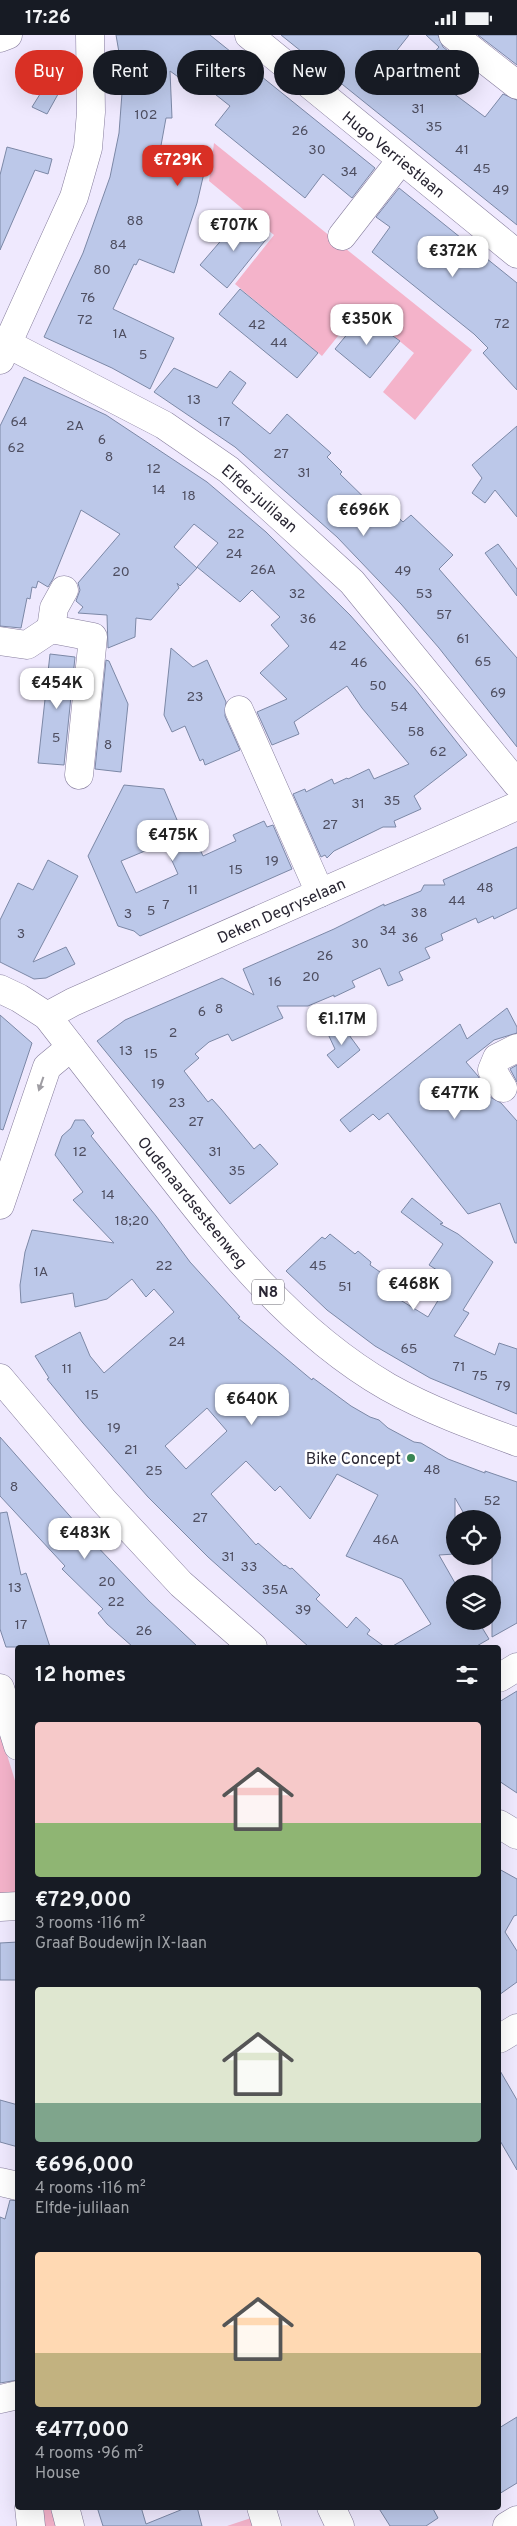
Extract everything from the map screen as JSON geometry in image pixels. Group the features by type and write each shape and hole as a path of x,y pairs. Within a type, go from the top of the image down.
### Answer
{"street":[{"path":"0,38 8,35"},
{"path":"3,349 74,197 88,147 91,113 90,35"},
{"name":"Hugo Verriestlaan","path":"249,35 517,254"},
{"path":"453,35 517,85"},
{"path":"342,236 401,160"},
{"name":"Elfde-julilaan","path":"3,349 164,425 229,470 352,582 517,784"},
{"path":"51,629 54,608 64,590"},
{"path":"0,641 27,645 51,629 93,637 79,775"},
{"path":"239,709 320,893"},
{"name":"Deken Degryselaan","path":"47,1016 73,1002 517,806"},
{"name":"Oudenaardsesteenweg","path":"0,989 19,998 47,1016 198,1211 278,1303 325,1342 388,1387 470,1425 517,1442"},
{"path":"0,1205 47,1067 71,1047"},
{"path":"503,1088 492,1070 497,1058 517,1048"},
{"path":"5,1393 69,1460 181,1584 251,1645"},
{"path":"501,1677 517,1667"},
{"path":"0,1688 15,1736"},
{"path":"501,1825 517,1835"},
{"path":"0,1907 15,1906"},
{"path":"0,2181 15,2185"},
{"path":"0,2399 15,2396"},
{"path":"29,2510 31,2526"},
{"path":"66,2510 70,2526"},
{"path":"263,2510 268,2526"},
{"path":"332,2510 340,2526"},
{"path":"507,2526 517,2520"}],"shaded area":[{"path":"214,143 472,350 415,420 383,392 414,353 380,325 378,327 358,311 322,356 235,284 274,235 209,181"},
{"path":"0,1732 15,1781 15,1894 0,1895"},
{"path":"41,2510 55,2510 60,2526 42,2526"},
{"path":"251,2518 252,2526 227,2526"}],"building":[{"path":"116,35 210,35 229,50 177,50 177,76 170,71 172,118 166,118 160,151 163,152 161,164 204,173 197,203 174,273 139,259 136,265 134,264 113,309 174,338 150,389 112,368 44,337 83,253 110,177 119,133 122,95 167,95 167,50 119,50"},
{"path":"281,35 409,35 397,50 355,50 355,95 345,87 345,50 300,50"},
{"path":"426,35 438,35 443,47 447,50 436,50 439,47"},
{"path":"478,35 517,35 517,65"},
{"path":"264,79 274,87 274,95 284,95 375,168 352,198 323,174 305,198 215,125 230,106 216,95 264,95"},
{"path":"503,94 517,100 517,225 356,95 456,95 485,117"},
{"path":"39,95 58,95 47,114 32,107"},
{"path":"7,147 52,159 48,174 35,170 0,250 0,175"},
{"path":"399,188 517,283 517,390 483,353 488,348 474,334 372,252 390,227 376,217"},
{"path":"243,215 268,237 227,288 200,265"},
{"path":"240,289 318,353 297,378 219,314"},
{"path":"363,315 400,341 370,378 335,349"},
{"path":"174,368 217,388 230,371 246,383 232,403 270,434 287,414 331,453 327,457 342,472 340,474 380,513 386,506 403,522 411,515 453,555 439,569 517,658 517,747 439,648 401,604 337,537 235,447 154,392"},
{"path":"24,377 106,415 207,482 266,532 350,615 415,689 467,755 414,796 421,809 394,821 396,827 383,827 334,851 327,858 325,855 321,857 293,794 305,789 306,792 332,779 334,784 369,769 374,779 409,764 362,708 347,686 294,722 299,734 272,745 257,712 287,699 260,673 289,646 271,625 280,617 252,590 240,602 197,567 218,543 194,524 174,547 197,568 180,586 177,583 179,588 151,620 136,618 135,637 108,648 107,615 78,613 83,607 76,601 80,590 78,583 120,534 81,510 48,587 38,581 36,588 32,587 30,599 27,598 21,628 0,626 0,426"},
{"path":"517,426 517,517 495,490 485,503 472,493 482,478 472,465"},
{"path":"498,544 517,569 517,596 485,553"},
{"path":"171,648 193,667 207,660 226,702 225,716 240,750 205,765 203,759 200,761 185,726 172,732 164,715"},
{"path":"50,654 75,657 64,765 38,763"},
{"path":"106,660 109,661 128,704 121,772 95,769"},
{"path":"124,785 164,789 180,827 188,823 203,856 236,841 233,835 264,821 267,827 273,825 292,869 140,936 134,931 118,926 88,856","holes":["164,843 178,874 136,893 121,861"]},
{"path":"517,847 517,908 494,919 493,916 478,923 476,918 441,934 443,940 425,948 430,958 399,972 403,980 388,986 380,968 352,981 355,987 334,997 334,995 308,1006 277,1006 283,1018 232,1041 228,1034 209,1042 195,1054 199,1058 184,1071 208,1102 212,1099 254,1149 260,1144 278,1164 230,1204 97,1041 125,1020 222,978 254,995 243,969 334,929 384,904 384,906 421,891 424,885 445,885 443,880"},
{"path":"48,860 78,876 33,962 66,947 75,964 46,978 34,979 0,962 0,920 18,883 33,890"},
{"path":"507,1008 517,1027 517,1033 494,1040 466,1062 478,1076 490,1097 501,1103 517,1121 517,1243 515,1243 500,1203 468,1214 388,1113 379,1120 373,1114 350,1132 340,1120 460,1024 467,1039"},
{"path":"0,1015 32,1043 3,1130 0,1129"},
{"path":"341,1024 360,1050 338,1068 327,1055 335,1049 328,1034"},
{"path":"517,1065 517,1082 510,1069"},
{"path":"75,1120 84,1120 94,1133 91,1136 156,1216 190,1262 240,1317 238,1318 312,1380 313,1378 351,1406 379,1420 388,1428 414,1442 421,1443 448,1459 485,1473 485,1471 517,1482 517,1623 492,1637 492,1630 501,1630 501,1575 492,1575 492,1565 501,1565 501,1510 462,1510 455,1498 455,1510 446,1510 446,1555 439,1555 450,1575 446,1575 446,1630 484,1630 489,1639 478,1645 394,1645 431,1624 402,1579 346,1556 378,1495 337,1474 310,1519 280,1486 275,1491 246,1461 211,1494 256,1545 258,1543 284,1566 292,1568 320,1595 316,1599 347,1628 356,1617 370,1630 367,1634 382,1645 307,1645 208,1557 148,1497 47,1379 49,1378 35,1356 80,1332 90,1356 104,1373 174,1312 154,1289 146,1297 132,1279 107,1299 75,1307 73,1293 21,1303 20,1285 25,1252 32,1230 114,1243 73,1200 83,1192 55,1155 62,1136 71,1128","holes":["207,1408 227,1431 186,1469 165,1446"]},
{"path":"412,1198 443,1223 440,1224 458,1234 493,1262 463,1310 469,1313 454,1336 495,1355 499,1343 517,1349 517,1414 430,1378 375,1346 327,1310 286,1271 322,1237 325,1239 330,1234 355,1254 358,1251 371,1262 370,1265 400,1286 397,1298 428,1317 451,1279 429,1265 443,1244 401,1212"},
{"path":"0,1437 91,1540 149,1601 196,1645 131,1645 107,1624 98,1613 103,1609 62,1569 65,1566 0,1496"},
{"path":"7,1512 21,1575 26,1573 49,1645 15,1645 15,1647 6,1647 0,1629 0,1513"},
{"path":"517,1691 517,1793 501,1782 501,1701"},
{"path":"501,1870 517,1879 517,1915 514,1916 505,1932 517,1951 517,1982 501,1994"},
{"path":"15,1942 15,1980 0,1980 0,1943"},
{"path":"501,2072 517,2100 517,2170 501,2142"},
{"path":"0,2100 15,2104 15,2146 0,2142"},
{"path":"10,2200 15,2201 15,2380 0,2383 0,2217 5,2219"},
{"path":"517,2417 517,2483 501,2493 501,2427"},
{"path":"98,2510 142,2510 146,2524 181,2510 198,2510 202,2526 103,2526"},
{"path":"380,2510 434,2510 438,2518 426,2526 390,2526"}],"place":[{"name":"Bike Concept","path":"411,1458"}]}
